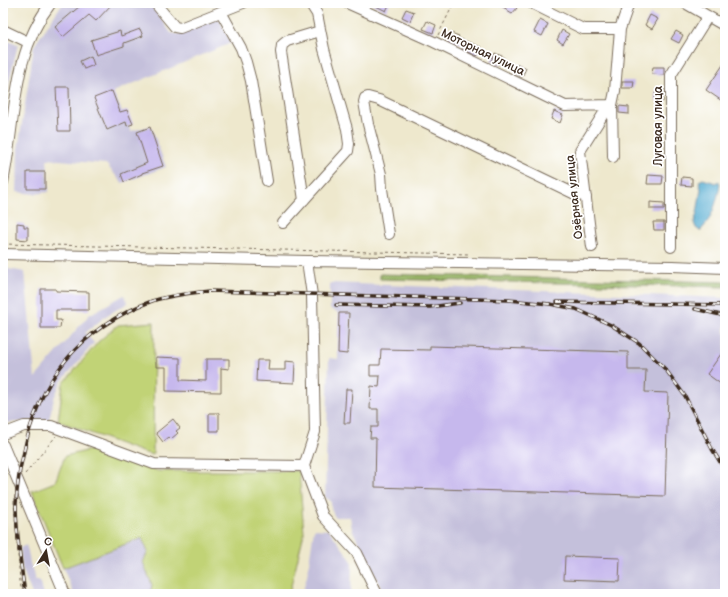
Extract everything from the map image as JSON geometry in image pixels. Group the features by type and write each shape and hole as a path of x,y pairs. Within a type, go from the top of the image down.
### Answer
{"street":[{"path":"3,182 7,162 15,95 28,42 51,3"},
{"path":"155,3 175,28 180,28 243,3"},
{"path":"283,223 348,151 349,144 347,129 324,50 317,14 310,3"},
{"name":"Моторная улица","path":"346,3 434,42 565,106 610,105"},
{"path":"531,3 583,29 620,29"},
{"name":"Озёрная улица","path":"592,247 580,150 610,105 615,92 620,29 629,3"},
{"path":"685,3 725,26"},
{"path":"221,12 241,48 246,62 251,81 267,181"},
{"name":"Луговая улица","path":"671,247 672,75 708,16"},
{"path":"3,30 28,42"},
{"path":"304,200 280,52 282,45 287,41 320,30"},
{"path":"389,234 381,174 364,102 365,98 368,96 575,194 586,197"},
{"name":"Озёрная улица","path":"610,105 613,157"},
{"path":"3,254 725,268"},
{"path":"307,261 312,295 315,432 304,466 323,516 357,553 377,594"},
{"path":"3,434 24,426 51,426 154,464 304,466"},
{"path":"3,445 65,594"}],"path":[{"path":"434,42 454,3"},
{"path":"3,244 472,254"}],"shaded area":[{"path":"64,3 150,3 171,33 178,34 218,17 231,43 113,92 131,131 151,126 166,167 122,183 106,164 47,159 49,192 35,194 17,192 18,149 34,46"},
{"path":"3,40 18,44 9,82 3,129"},
{"path":"3,268 25,272 35,378 89,315 124,295 128,303 107,315 85,333 94,343 61,382 54,398 49,420 3,423"},
{"path":"330,283 725,298 725,594 384,594 352,529 350,517 335,517 331,509 331,501 325,497 329,358 338,359 339,313 330,309"},
{"path":"314,529 329,530 352,561 351,594 302,594 307,576"},
{"path":"142,538 148,552 143,562 152,585 150,594 74,594 63,568"},
{"path":"26,545 36,581 39,581 44,594 32,594 22,568 20,548"}],"green space":[{"path":"380,274 725,282 725,287 380,279"},
{"path":"154,322 153,455 58,421 63,384 99,341 118,325"},
{"path":"99,448 158,471 299,471 304,533 289,594 150,594 152,585 143,562 148,552 142,538 63,568 32,491 55,482 65,456"}],"water":[{"path":"703,179 716,183 719,181 720,185 716,204 711,216 700,231 696,228 694,223 701,189 699,181"}],"building":[{"path":"76,3 113,3 96,21 89,15 63,37 55,27 80,6"},
{"path":"370,3 390,3 386,11"},
{"path":"496,3 510,3 517,8 512,14"},
{"path":"406,9 414,12 410,21 402,17"},
{"path":"650,15 658,19 652,29 645,25"},
{"path":"540,20 548,24 542,36 534,32"},
{"path":"427,21 436,25 433,33 423,29"},
{"path":"140,29 143,36 124,43 124,46 96,55 91,40 120,31 121,36"},
{"path":"562,30 569,34 563,44 557,40"},
{"path":"676,31 683,35 679,43 671,39"},
{"path":"451,33 459,36 458,38 481,47 477,56 462,49 464,45 448,39"},
{"path":"495,53 504,57 500,65 491,61"},
{"path":"91,56 94,65 84,69 80,61"},
{"path":"725,62 725,103 706,90"},
{"path":"518,64 526,68 522,77 514,73"},
{"path":"653,67 664,67 664,75 652,74"},
{"path":"622,81 634,81 633,88 622,88"},
{"path":"56,87 69,87 70,131 58,131"},
{"path":"656,89 664,89 663,102 655,101"},
{"path":"112,91 120,112 127,110 133,124 127,126 126,122 107,130 94,98"},
{"path":"619,106 629,107 629,114 619,113"},
{"path":"554,111 563,115 560,123 551,119"},
{"path":"150,127 163,166 142,173 124,182 121,174 147,163 137,132"},
{"path":"27,172 45,172 45,189 27,189"},
{"path":"648,175 663,176 662,184 647,184"},
{"path":"682,177 692,178 692,186 681,185"},
{"path":"650,202 664,203 664,209 650,209"},
{"path":"653,222 664,222 664,230 654,230"},
{"path":"17,223 24,224 24,227 28,227 28,240 17,239"},
{"path":"41,289 89,292 89,310 56,310 56,320 61,320 60,328 41,328"},
{"path":"339,313 349,313 347,354 338,353"},
{"path":"430,346 628,352 628,370 646,370 645,392 668,393 665,496 375,487 376,438 370,438 371,427 378,427 378,409 370,409 371,386 379,387 380,376 370,376 370,365 380,365 381,349 430,350"},
{"path":"721,354 725,358 725,387 707,374"},
{"path":"156,357 180,358 180,380 206,381 206,359 229,359 229,369 221,368 221,392 166,391 166,367 156,367"},
{"path":"257,360 269,360 268,370 285,370 285,361 295,362 294,383 256,381"},
{"path":"346,389 352,389 350,423 344,423"},
{"path":"209,413 219,413 219,431 209,431"},
{"path":"173,419 180,428 176,431 178,433 171,439 169,437 163,442 156,433"},
{"path":"565,556 620,558 619,581 564,579"}],"railway":[{"path":"25,594 20,561 16,515 18,480 30,429 39,404 51,381 66,360 83,342 103,326 126,312 152,301 187,293 209,291 509,300 550,304 576,309 611,325 639,343 666,370 685,396 712,449 725,470"},
{"path":"557,302 725,305"},
{"path":"336,305 430,307 460,303"},
{"path":"695,309 725,316"},
{"path":"3,588 5,594"}]}
